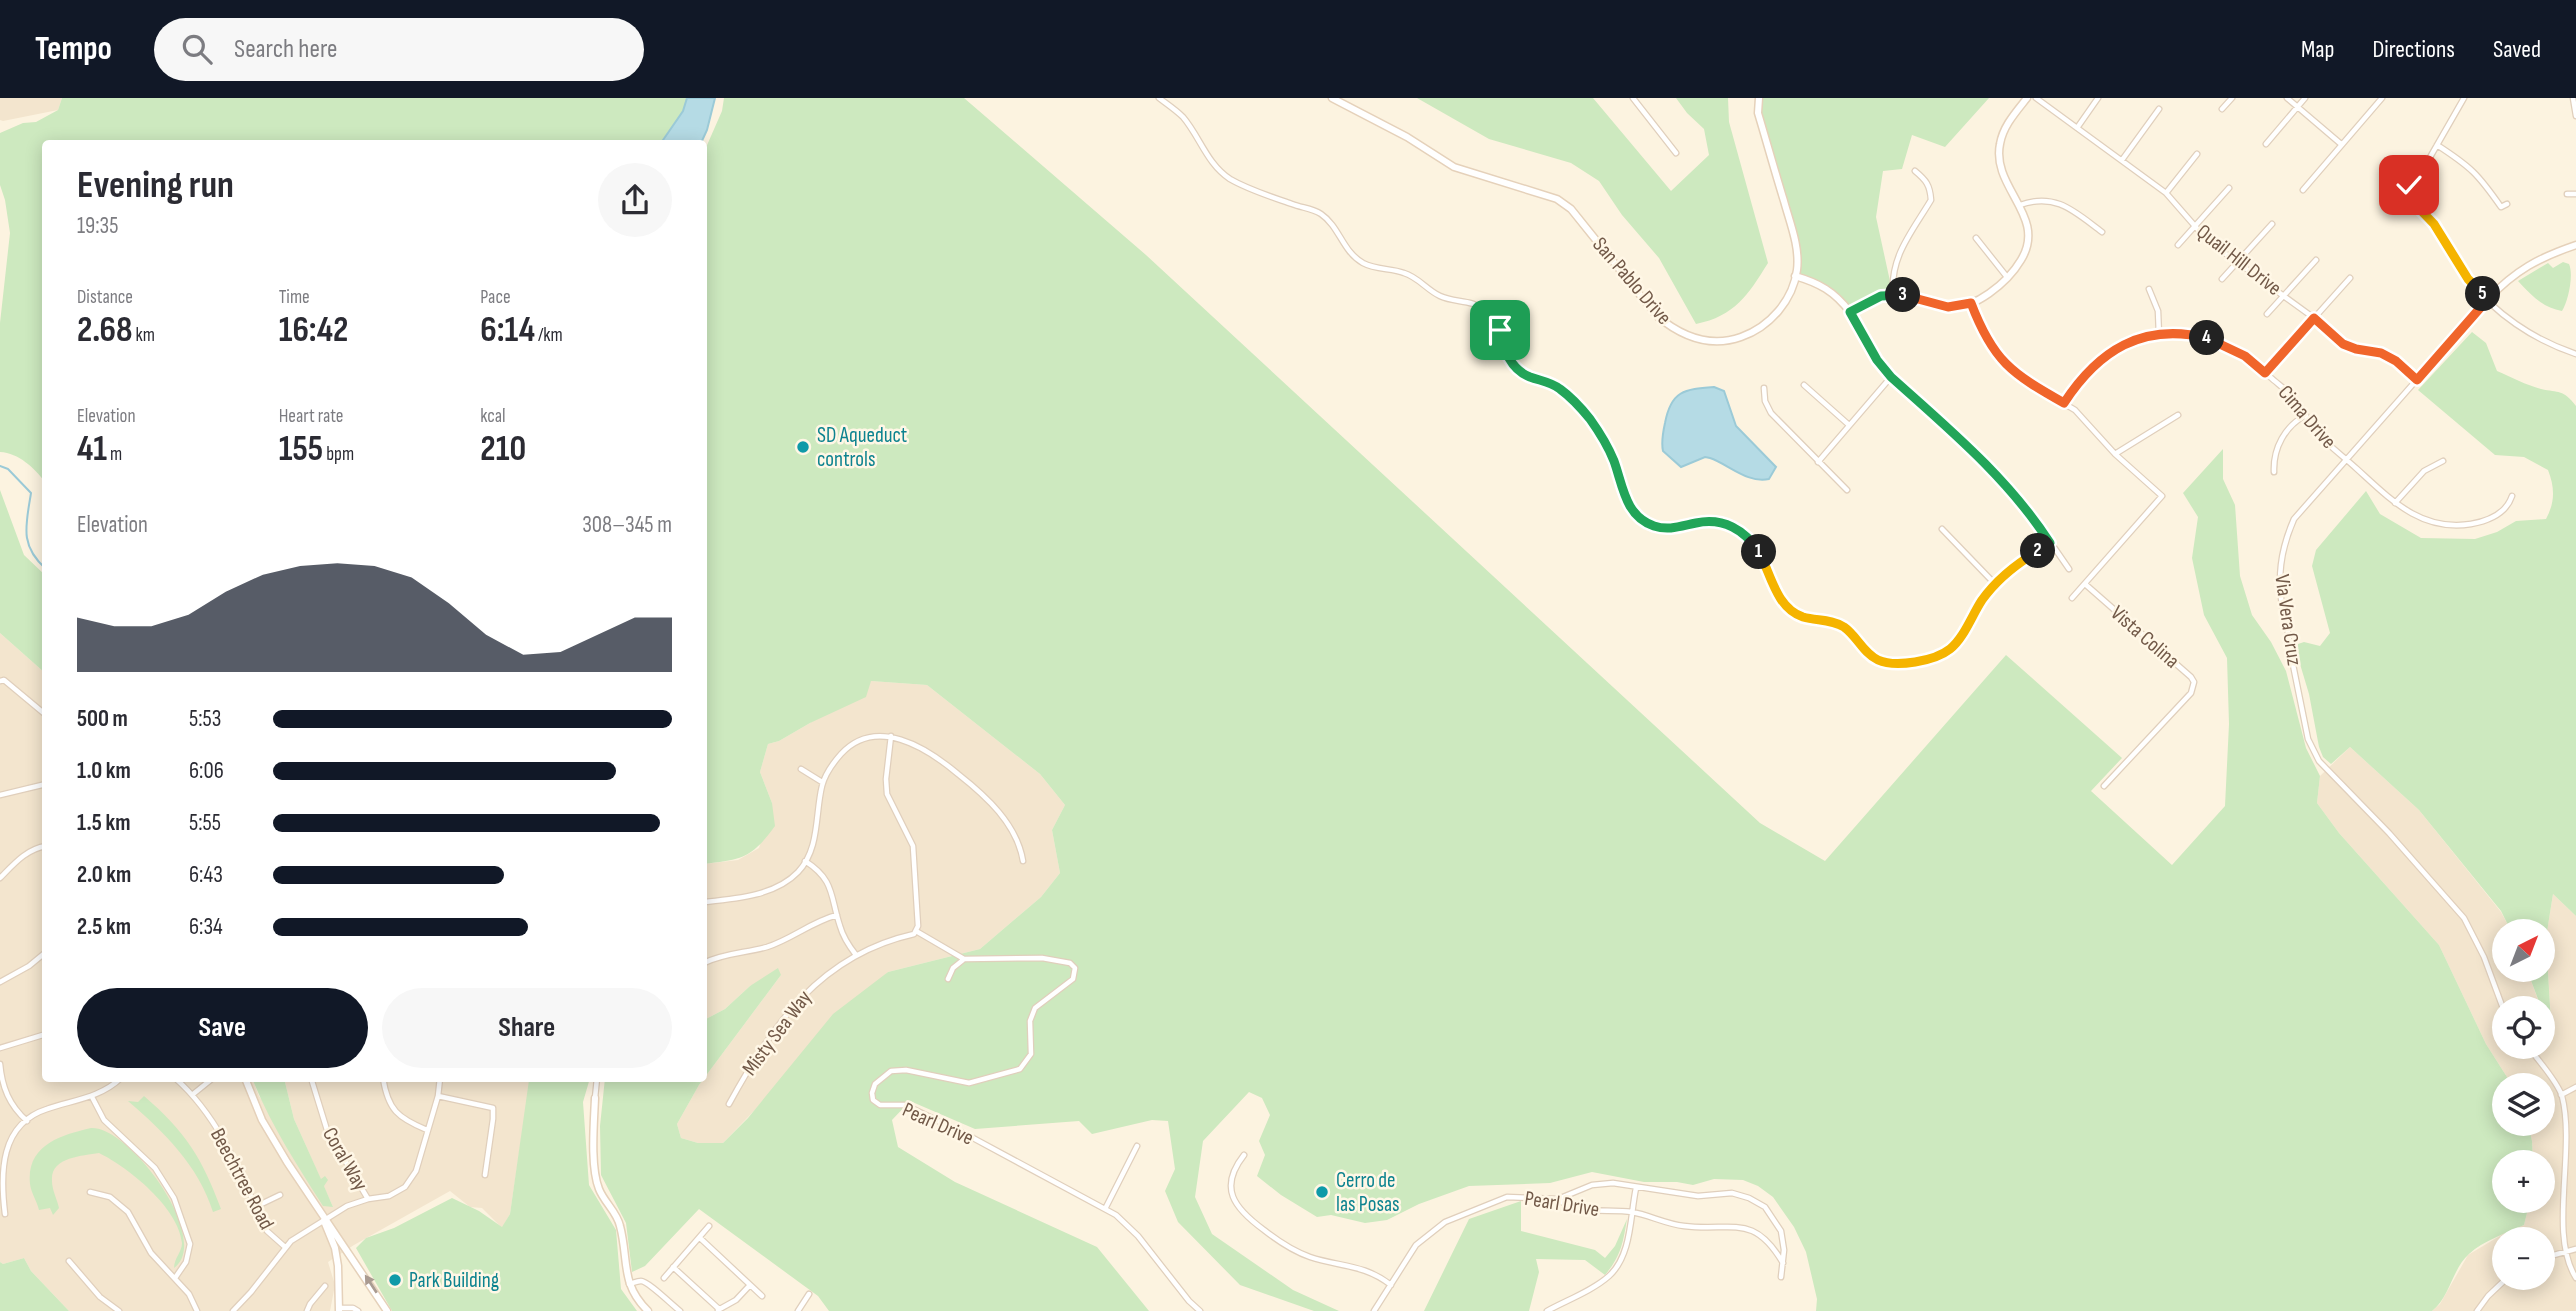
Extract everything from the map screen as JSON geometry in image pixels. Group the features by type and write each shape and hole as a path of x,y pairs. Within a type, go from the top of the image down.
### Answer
{"street":[{"path":"1159,98 1182,117 1213,164 1230,179 1318,212 1331,223 1353,257 1368,266 1402,272 1438,296 1478,305 1487,312 1500,330 1506,354 1515,367 1528,377 1548,382 1560,389 1584,411 1602,436 1614,461 1626,500 1637,517 1651,526 1664,529 1699,522 1719,522 1734,527 1751,541 1777,594 1797,614 1835,622 1846,628 1870,655 1879,660 1905,664 1940,655 1951,649 1995,584 2017,564 2050,543"},
{"name":"San Pablo Drive","path":"1332,98 1407,137 1454,167 1557,199 1571,209 1657,316 1671,328 1686,335 1720,341 1737,338 1763,326 1779,310 1790,293 1795,276 1795,241 1758,113 1759,98"},
{"path":"1633,98 1676,153"},
{"path":"1850,312 1874,299 1893,295 1909,296 1948,307 1971,303 2007,277 2025,252 2028,234 2025,214 2001,172 1999,146 2009,122 2027,98"},
{"name":"Quail Hill Drive","path":"2036,98 2166,193 2208,241 2314,318 2343,344 2381,353 2396,361 2417,380"},
{"path":"2077,128 2098,98"},
{"path":"2222,109 2232,98"},
{"path":"2287,98 2341,145"},
{"path":"2266,144 2305,98"},
{"path":"2303,190 2382,98"},
{"path":"2464,98 2425,166 2409,185 2409,198 2434,224 2468,279 2488,299 2535,337 2576,354"},
{"path":"2573,98 2576,116"},
{"path":"2122,160 2158,110"},
{"path":"2437,145 2474,171 2501,207 2507,204"},
{"path":"2166,193 2197,153"},
{"path":"1893,295 1892,275 1895,262 1931,200 1930,188 1915,171"},
{"path":"2178,246 2229,188"},
{"path":"2567,194 2576,194"},
{"path":"2020,205 2040,199 2057,202 2102,232"},
{"path":"2222,279 2272,224"},
{"path":"1976,238 2007,277"},
{"name":"Via Vera Cruz","path":"2498,996 2484,957 2464,918 2389,833 2319,761 2308,739 2289,645 2290,633 2282,609 2279,586 2280,564 2285,540 2294,519 2488,299 2518,270 2552,253 2576,245"},
{"path":"2267,314 2316,260"},
{"path":"1795,276 1826,287 1840,299 1877,360 1891,377 1997,474 2029,511 2069,569"},
{"path":"2265,373 2350,278"},
{"path":"2149,289 2158,311 2160,335"},
{"path":"1971,303 1982,331 2002,362 2024,380 2064,403 2087,421 2115,454 2162,496 2071,598"},
{"name":"Cima Drive","path":"2064,403 2090,368 2135,340 2177,335 2214,341 2245,356 2294,397 2319,435 2409,514 2434,524 2460,526 2495,516 2504,510 2512,496"},
{"path":"1818,462 1891,377"},
{"path":"1804,385 1849,425"},
{"path":"1765,388 1765,401 1771,413 1847,490"},
{"path":"2115,454 2178,415"},
{"path":"2274,472 2274,454 2278,444 2287,430 2306,415"},
{"path":"2395,503 2424,471 2443,461"},
{"path":"1942,529 1995,584"},
{"name":"Vista Colina","path":"2085,584 2194,682 2191,693 2104,786"},
{"path":"0,681 4,680 42,712"},
{"path":"891,736 887,794 914,846 918,926 916,931 964,960 953,968 948,979"},
{"path":"707,902 763,892 799,871 813,845 822,782 848,747 865,737 891,736 909,742 971,785 1007,823 1020,844 1023,861"},
{"path":"801,769 822,782"},
{"path":"0,795 42,785"},
{"path":"0,878 22,857 42,846"},
{"path":"805,861 819,870 828,882 846,942 856,955"},
{"path":"707,962 728,954 767,947 822,919 837,915"},
{"name":"Misty Sea Way","path":"729,1104 789,1010 808,989 832,969 856,955 916,931"},
{"path":"0,982 42,955"},
{"name":"Pearl Drive","path":"964,960 1042,958 1070,962 1075,968 1071,981 1038,1003 1031,1014 1031,1054 1020,1069 969,1083 906,1070 891,1071 875,1084 873,1100 880,1105 905,1105 973,1138 1116,1215 1138,1236 1189,1301 1200,1311"},
{"path":"0,1048 42,1035"},
{"path":"2537,1059 2561,1095 2569,1143 2566,1252 2568,1265 2576,1278"},
{"path":"0,1065 5,1093 15,1110 27,1121"},
{"path":"5,1214 0,1188 1,1164 5,1150 27,1121 45,1110 92,1097 115,1082"},
{"name":"Beechtree Road","path":"178,1082 192,1095 236,1160 267,1231 285,1247"},
{"path":"192,1095 208,1082"},
{"path":"247,1082 262,1120 324,1220 335,1248 339,1310 353,1308 358,1311"},
{"name":"Coral Way","path":"312,1082 327,1130 368,1199"},
{"path":"384,1082 387,1099 397,1116 427,1130"},
{"path":"233,1311 285,1247 347,1206 389,1196 405,1187 416,1171 440,1082"},
{"path":"597,1082 595,1176 600,1191 620,1223 628,1284 648,1311"},
{"path":"2561,1095 2576,1087"},
{"path":"438,1096 493,1108 485,1175"},
{"path":"92,1097 104,1120 136,1147 155,1168 174,1198 190,1244 190,1254 175,1278"},
{"path":"1104,1209 1136,1146"},
{"path":"1244,1155 1233,1171 1231,1188 1237,1207 1245,1216 1283,1244 1307,1256 1332,1264 1366,1269 1391,1285"},
{"path":"1558,1199 1592,1185 1613,1183 1698,1196 1732,1194 1756,1202 1770,1214 1781,1231 1784,1242 1781,1276"},
{"path":"1547,1311 1611,1274 1626,1247 1636,1188"},
{"path":"90,1192 110,1197 128,1212 151,1253 189,1294 197,1311"},
{"path":"255,1207 280,1195"},
{"name":"Pearl Drive","path":"1374,1311 1416,1245 1445,1222 1507,1197 1558,1199 1575,1208 1632,1212 1681,1226 1738,1226 1751,1229 1776,1250 1783,1263"},
{"path":"324,1220 387,1311"},
{"path":"664,1278 709,1226"},
{"path":"700,1238 762,1296"},
{"path":"2555,1255 2576,1249"},
{"path":"69,1261 100,1297 119,1311"},
{"path":"673,1267 718,1310 736,1300 750,1285"},
{"path":"628,1284 642,1281 647,1283 680,1311"},
{"path":"307,1311 325,1286"},
{"path":"2477,1311 2494,1290"},
{"path":"798,1311 809,1294"}],"shaded area":[{"path":"0,98 62,98 58,110 3,121 0,120"},
{"path":"0,633 42,670 42,1082 254,1082 259,1096 333,1207 294,1119 285,1082 530,1082 510,1214 502,1228 482,1208 470,1207 450,1191 328,1262 335,1285 330,1311 69,1311 31,1271 24,1258 3,1264 0,1262"},
{"path":"871,681 927,685 1040,774 1065,805 1052,830 1060,873 1041,897 980,949 888,972 723,1143 698,1143 681,1138 677,1124 699,1085 707,1082 707,1074 781,975 750,986 725,1009 707,1018 707,864 738,860 759,848 772,803 760,772 768,744 779,741"},
{"path":"2350,747 2419,810 2501,912 2505,919 2492,919 2492,982 2531,982 2537,996 2492,996 2492,1053 2439,945 2339,833 2317,803 2320,776"},
{"path":"2553,894 2576,916 2576,1311 2432,1311 2440,1304 2468,1255 2492,1241 2492,1290 2555,1290 2555,1227 2519,1227 2524,1225 2527,1213 2555,1213 2555,1150 2532,1150 2531,1136 2555,1136 2555,1073 2504,1073 2496,1059 2555,1059 2555,996 2549,996 2549,982 2555,982 2555,919 2549,919"}],"green space":[{"path":"62,98 687,98 683,111 663,140 42,140 42,479 20,458 0,452 0,323 10,233 0,185 0,133 23,123 36,122 58,110"},
{"path":"724,98 964,98 1146,255 1760,823 1825,861 2006,655 2122,758 2091,791 2172,865 2225,806 2229,724 2227,658 2204,615 2192,558 2198,517 2183,493 2223,449 2223,479 2235,505 2240,576 2252,615 2271,642 2286,671 2306,748 2320,776 2317,803 2339,833 2439,945 2492,1053 2492,1059 2496,1059 2504,1073 2492,1073 2492,1136 2531,1136 2532,1150 2492,1150 2492,1213 2527,1213 2524,1225 2492,1227 2492,1239 2463,1260 2443,1298 2432,1311 1816,1311 1817,1299 1806,1252 1794,1227 1773,1197 1758,1186 1743,1180 1714,1179 1693,1185 1644,1182 1592,1172 1550,1183 1469,1186 1419,1204 1387,1220 1365,1223 1331,1215 1317,1217 1281,1195 1257,1176 1265,1155 1259,1141 1270,1115 1262,1098 1249,1092 1203,1141 1195,1197 1212,1234 1293,1290 1339,1311 1314,1311 1240,1285 1178,1222 1165,1191 1175,1169 1168,1121 1152,1120 1092,1134 1079,1121 975,1129 910,1101 892,1120 898,1147 955,1182 1097,1247 1149,1311 829,1311 818,1296 699,1209 645,1266 632,1272 626,1223 601,1175 600,1126 605,1082 701,1082 677,1124 681,1138 698,1143 723,1143 748,1118 833,1014 888,972 980,949 1041,897 1060,873 1052,830 1065,805 1040,774 927,685 871,681 866,697 768,744 760,772 772,803 775,826 759,845 745,856 707,864 707,145 722,111"},
{"path":"1417,98 1593,98 1671,191 1709,155 1704,129 1676,98 1728,98 1729,122 1768,263 1747,294 1731,310 1696,324 1659,258 1622,215 1599,181 1571,163 1489,139"},
{"path":"1759,98 1989,98 1945,147 1912,135 1902,169 1883,171 1876,217 1893,295 1850,312 1836,296 1795,276 1797,253 1759,114"},
{"path":"2563,262 2569,264 2571,281 2562,311 2543,304 2518,281 2548,263 2553,268"},
{"path":"2472,332 2486,343 2497,371 2535,387 2564,394 2576,406 2576,916 2553,894 2549,919 2505,919 2419,810 2350,747 2331,764 2323,757 2319,747 2309,694 2297,654 2298,644 2304,642 2320,646 2330,633 2312,566 2316,550 2366,491 2380,514 2421,538 2475,539 2497,532 2516,521 2546,519 2551,507 2553,495 2548,470 2524,457 2495,455 2418,390"},
{"path":"0,490 24,555 42,572 42,670 0,633"},
{"path":"778,968 781,975 707,1074 707,1018 725,1009 750,986"},
{"path":"2532,982 2549,982 2549,996 2537,996"},
{"path":"254,1082 285,1082 294,1119 321,1179 325,1176 328,1180 324,1186 333,1207 323,1206"},
{"path":"529,1082 589,1082 583,1102 589,1185 616,1230 621,1289 637,1311 392,1311 356,1248 366,1238 394,1228 452,1198 479,1211 502,1227 510,1214"},
{"path":"144,1096 171,1122 191,1147 207,1175 221,1209 213,1212 199,1179 179,1151 128,1101 138,1102"},
{"path":"91,1128 107,1132 126,1145 162,1186 175,1210 183,1234 183,1254 174,1268 182,1243 172,1216 137,1178 99,1153 68,1159 56,1167 52,1184 59,1208 53,1215 50,1208 39,1210 30,1184 30,1171 34,1160 48,1144 68,1134"},
{"path":"1521,1201 1521,1231 1595,1250 1605,1258 1615,1246 1627,1219 1615,1262 1605,1275 1585,1260 1536,1259 1539,1272 1529,1311 1424,1311 1469,1219"},
{"path":"24,1258 31,1271 69,1311 0,1311 0,1262 3,1264"}],"water":[{"path":"687,98 715,98 702,140 663,140 683,111"},
{"path":"1714,387 1724,391 1736,426 1776,467 1769,479 1753,479 1705,457 1681,467 1663,451 1665,423 1675,398 1687,391"}],"waterway":[{"path":"0,466 8,469 31,493 26,534 32,551 42,565"}],"place":[{"name":"SD Aqueduct controls","path":"803,447"},
{"name":"Cerro de las Posas","path":"1322,1192"},
{"name":"Park Building","path":"395,1280"}],"route":[{"path":"1500,330 1506,354 1515,367 1528,377 1548,382 1560,389 1584,411 1602,436 1614,461 1626,500 1637,517 1651,526 1664,529 1699,522 1719,522 1734,527 1751,541 1777,594 1790,609 1805,617 1835,622 1854,635 1870,655 1889,663 1905,664 1940,655 1951,649 1995,584 2017,564 2050,543 2029,511 1997,474 1891,377 1877,360 1850,312 1881,296 1893,295 1909,296 1948,307 1961,307 1971,303 1982,331 2002,362 2024,380 2064,403 2090,368 2118,348 2135,340 2160,335 2202,337 2245,356 2265,373 2314,318 2343,344 2381,353 2396,361 2417,380 2488,299 2468,279 2434,224 2409,198 2409,185"}]}
